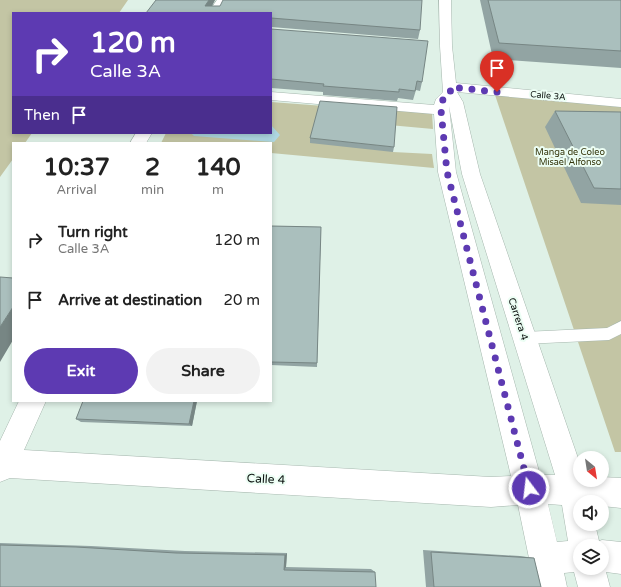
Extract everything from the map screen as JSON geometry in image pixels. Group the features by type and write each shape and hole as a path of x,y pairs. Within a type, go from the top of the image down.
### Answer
{"street":[{"path":"215,12 223,0"},
{"name":"Carrera 4","path":"445,0 447,172 529,488"},
{"path":"430,44 446,46"},
{"name":"Calle 3A","path":"272,96 447,97 621,103"},
{"name":"Carrera 4","path":"447,97 456,102 471,174 574,489 583,539"},
{"path":"2,466 33,402"},
{"name":"Calle 4","path":"2,466 491,492 529,488 574,489 621,493"},
{"path":"529,488 548,573 573,560"},
{"path":"609,557 621,558"},
{"path":"591,575 594,587"}],"lane":[{"path":"524,338 609,334 621,327"},
{"path":"609,334 621,340"}],"green space":[{"path":"0,0 128,0 120,12 12,12 12,134 31,134 26,142 12,142 12,160 0,177"},
{"name":"Manga de Coleo Misael Alfonso","path":"495,95 621,107 621,452 615,452"},
{"path":"272,102 377,110 393,152 432,154 434,168 272,153 272,142 162,142 166,134 272,134"},
{"path":"379,109 432,113 433,129 378,124"}],"water":[{"path":"272,126 280,135 274,142 194,136 192,134 272,134"}],"building":[{"path":"156,0 209,0 205,6 220,6 223,0 422,0 420,30 272,18 272,12 147,12"},
{"path":"488,0 621,0 621,51 499,43"},
{"path":"272,29 428,41 422,82 417,81 415,91 399,89 399,92 323,86 324,84 272,79"},
{"path":"320,101 397,107 394,147 310,138"},
{"path":"555,111 621,112 621,189 594,188"},
{"path":"272,226 321,227 317,363 272,362"},
{"path":"0,277 12,278 12,309 0,327"},
{"path":"83,402 194,402 189,424 76,419"},
{"path":"0,545 76,547 176,553 285,555 284,570 375,572 376,587 0,587"},
{"path":"431,552 534,558 541,587 434,587"}],"route":[{"path":"497,92 451,87 450,94 443,99 441,110 447,172 529,488"}]}
